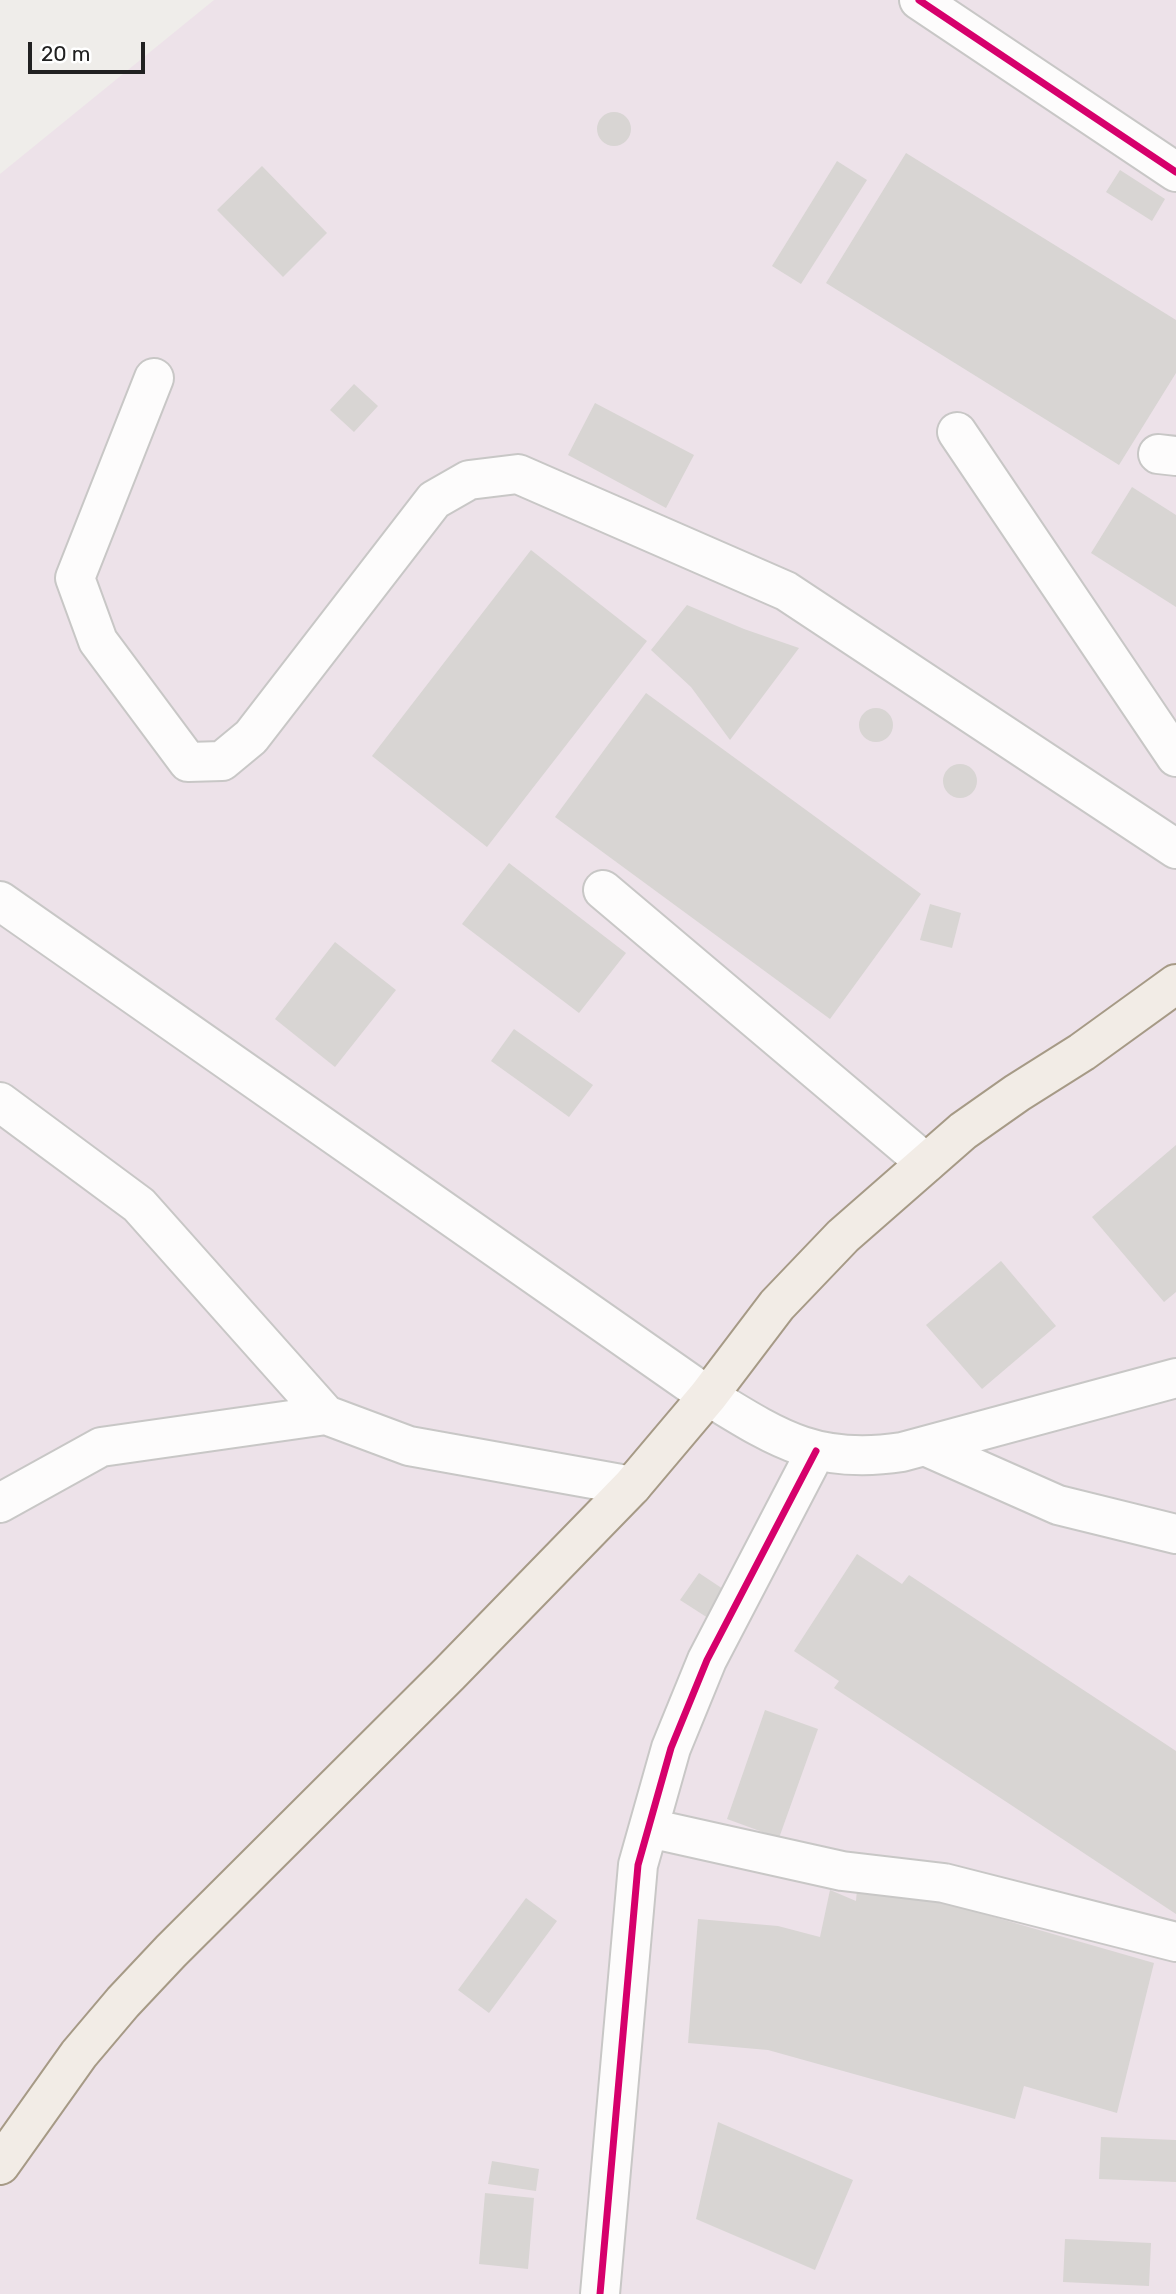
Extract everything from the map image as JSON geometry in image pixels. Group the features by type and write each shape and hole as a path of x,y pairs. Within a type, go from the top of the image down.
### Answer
{"main road":[{"path":"0,2165 79,2054 123,2002 632,1486 708,1396 778,1305 843,1237 974,1124 1082,1052 1176,984"}],"street":[{"path":"919,0 1176,172"},
{"path":"155,378 75,578 98,641 188,762 222,761 251,737 434,500 469,480 518,474 786,591 1176,849"},
{"path":"957,432 1176,757"},
{"path":"603,890 926,1163"},
{"path":"0,901 708,1396 756,1426 788,1441 816,1451 861,1457 927,1447 1176,1378"},
{"path":"0,1102 139,1205 326,1415 409,1446 632,1486"},
{"path":"0,1503 101,1447 326,1415"},
{"path":"927,1447 1059,1505 1176,1534"},
{"path":"600,2294 638,1865 671,1748 707,1660 816,1451"},
{"path":"649,1828 842,1871 944,1883 1176,1942"}],"shaded area":[{"path":"214,0 1176,0 1176,2294 0,2294 0,174"}],"building":[{"path":"614,112 626,117 631,129 626,141 614,146 602,141 597,129 602,117"},
{"path":"906,153 1176,320 1176,373 1119,465 826,283"},
{"path":"837,161 867,180 801,284 772,266"},
{"path":"262,166 327,233 283,277 217,210"},
{"path":"1120,170 1165,199 1152,221 1106,192"},
{"path":"354,384 378,406 354,432 330,410"},
{"path":"595,403 694,455 666,508 568,455"},
{"path":"1132,487 1176,515 1176,607 1091,553"},
{"path":"531,550 647,641 487,847 372,756"},
{"path":"687,605 799,648 730,740 691,687 651,650"},
{"path":"646,693 921,894 830,1019 555,817"},
{"path":"876,708 888,713 893,725 888,737 876,742 864,737 859,725 864,713"},
{"path":"960,764 972,769 977,781 972,793 960,798 948,793 943,781 948,769"},
{"path":"509,863 626,953 579,1013 462,924"},
{"path":"930,904 961,913 952,948 920,940"},
{"path":"335,942 396,990 335,1067 275,1019"},
{"path":"514,1029 593,1085 569,1117 491,1061"},
{"path":"1176,1145 1176,1292 1164,1302 1092,1217"},
{"path":"1001,1261 1056,1326 982,1389 926,1325"},
{"path":"857,1554 902,1584 909,1575 1176,1751 1176,1914 834,1688 839,1681 794,1651"},
{"path":"699,1573 726,1591 708,1618 680,1600"},
{"path":"765,1710 818,1729 779,1838 727,1819"},
{"path":"858,1878 1154,1963 1117,2113 1024,2086 1015,2119 768,2050 688,2043 698,1919 778,1926 820,1937 830,1890 856,1901"},
{"path":"526,1898 557,1921 489,2013 458,1990"},
{"path":"718,2122 853,2180 815,2270 696,2219"},
{"path":"1101,2137 1176,2140 1176,2182 1099,2179"},
{"path":"492,2161 539,2169 536,2191 488,2184"},
{"path":"485,2193 534,2198 528,2269 479,2264"},
{"path":"1065,2239 1151,2243 1149,2286 1063,2282"}],"cycle path":[{"path":"919,0 1176,172"},
{"path":"600,2294 638,1865 671,1748 707,1660 816,1451"}]}
